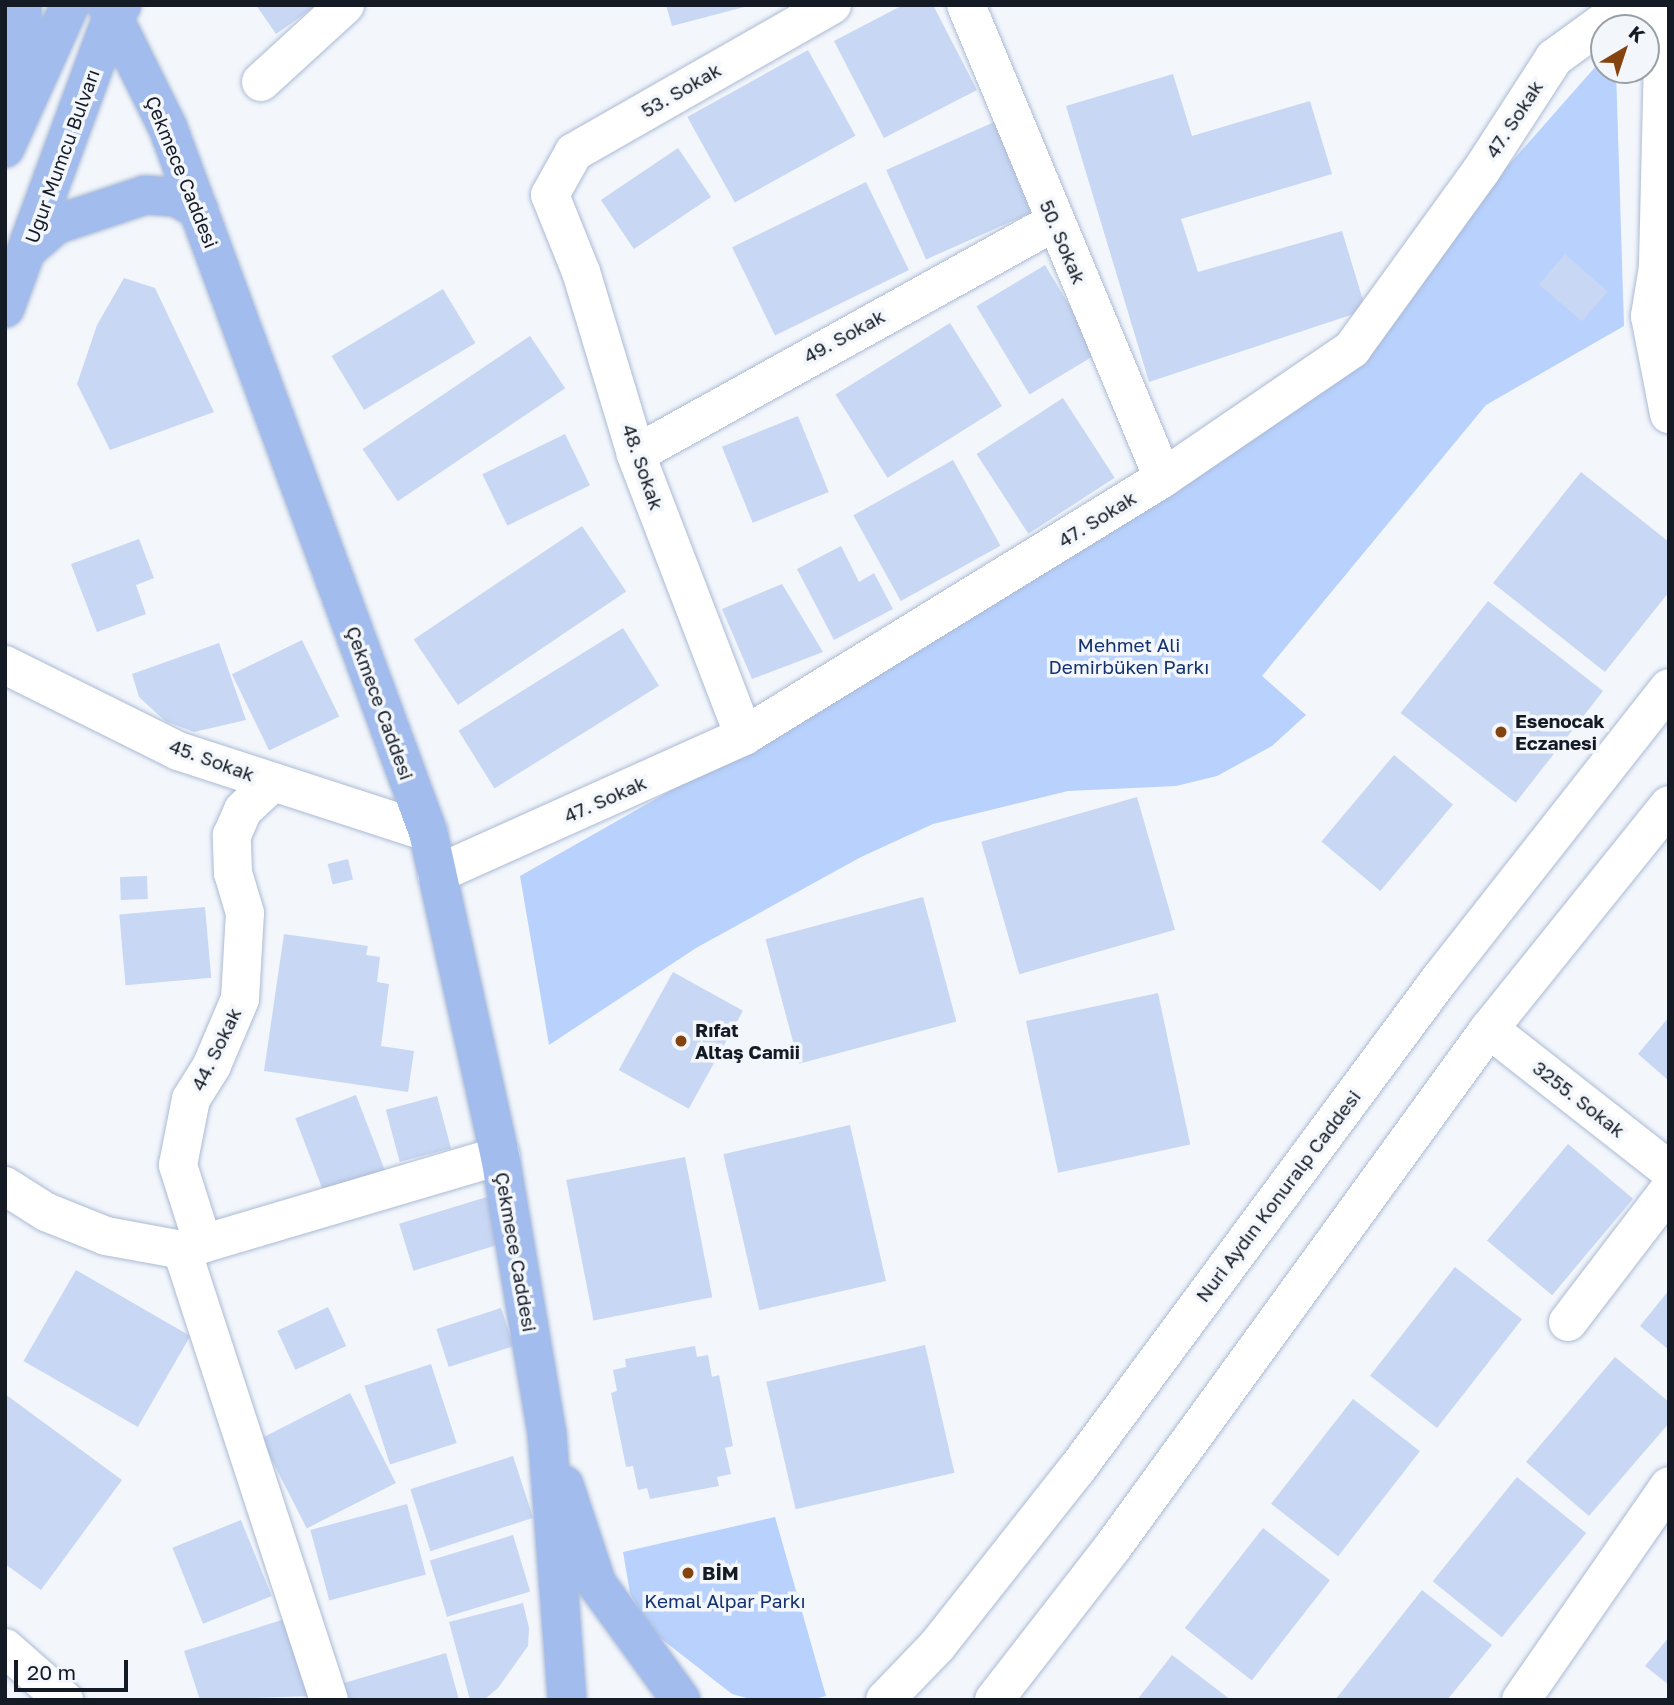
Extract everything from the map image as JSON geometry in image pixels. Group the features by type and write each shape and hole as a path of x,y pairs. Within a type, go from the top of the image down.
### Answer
{"main road":[{"path":"10,134 22,5"},
{"path":"10,134 70,5"},
{"name":"Çekmece Caddesi","path":"114,9 167,128 199,210 428,832 500,1156 547,1433 567,1700"},
{"name":"Uğur Mumcu Bulvarı","path":"5,308 114,9"},
{"path":"29,248 55,225 145,195 176,197 199,210"},
{"name":"Çekmece Caddesi","path":"547,1433 597,1584 681,1700"}],"street":[{"path":"261,82 345,5"},
{"name":"53. Sokak","path":"550,195 575,152 832,5"},
{"name":"50. Sokak","path":"967,5 1054,222 1163,478"},
{"name":"47. Sokak","path":"437,874 744,736 1163,478 1352,349 1481,170 1554,58 1627,5"},
{"path":"1658,5 1662,58 1663,281 1650,316 1669,414"},
{"name":"48. Sokak","path":"550,195 581,272 636,454 744,736"},
{"name":"49. Sokak","path":"636,454 1054,222"},
{"name":"45. Sokak","path":"5,665 178,751 428,832"},
{"name":"Nuri Aydın Konuralp Caddesi","path":"885,1700 937,1646 1069,1480 1440,979 1669,688"},
{"name":"44. Sokak","path":"273,782 243,810 232,835 233,873 245,913 240,999 212,1065 191,1099 177,1165 192,1247 329,1700"},
{"path":"994,1700 1112,1548 1489,1029 1669,805"},
{"name":"3255. Sokak","path":"1489,1029 1669,1170"},
{"path":"5,1186 46,1212 106,1236 192,1247 500,1156"},
{"path":"1568,1322 1669,1190"},
{"path":"1521,1700 1669,1486"},
{"path":"5,1648 64,1700"}],"green space":[{"name":"Mehmet Ali Demirbüken Parkı","path":"1590,73 1590,84 1616,84 1624,326 1486,405 1262,676 1306,715 1272,746 1217,776 1176,786 1068,791 933,824 861,857 696,948 549,1045 520,876 871,677 1362,331"},
{"name":"Kemal Alpar Parkı","path":"775,1517 826,1696 810,1700 754,1700 732,1694 650,1630 630,1593 623,1552"}],"building":[{"path":"256,5 317,5 276,34"},
{"path":"666,5 747,5 748,6 672,26"},
{"path":"903,5 933,5 977,90 884,138 834,41"},
{"path":"808,50 856,136 735,203 687,117"},
{"path":"1173,74 1192,136 1310,101 1332,174 1181,219 1198,272 1342,231 1366,310 1149,382 1066,106"},
{"path":"994,122 1034,212 926,260 886,170"},
{"path":"678,148 711,197 634,249 601,200"},
{"path":"866,182 909,270 775,335 732,247"},
{"path":"1565,254 1608,291 1582,322 1539,284"},
{"path":"1045,265 1098,353 1029,394 976,306"},
{"path":"124,278 155,288 214,412 110,450 77,384 97,325"},
{"path":"443,289 475,343 364,410 332,356"},
{"path":"950,323 1002,406 887,478 836,395"},
{"path":"530,336 565,388 398,501 363,449"},
{"path":"1063,398 1115,478 1028,534 977,454"},
{"path":"798,416 829,492 753,523 722,447"},
{"path":"565,434 590,485 507,526 482,474"},
{"path":"953,460 1001,546 901,601 853,515"},
{"path":"1581,472 1669,542 1669,592 1605,672 1493,583"},
{"path":"582,526 626,591 458,705 414,640"},
{"path":"139,539 154,578 136,585 146,614 97,632 71,564"},
{"path":"841,546 859,582 874,573 893,609 834,640 797,569"},
{"path":"782,584 823,652 752,679 722,609"},
{"path":"1488,601 1603,691 1516,803 1401,713"},
{"path":"623,628 659,686 495,788 458,731"},
{"path":"302,640 339,716 269,751 232,674"},
{"path":"219,643 246,720 194,732 165,721 139,697 132,674"},
{"path":"1394,755 1453,804 1380,891 1321,842"},
{"path":"1137,797 1175,930 1019,974 981,842"},
{"path":"348,859 353,879 333,884 328,864"},
{"path":"147,876 148,899 121,900 120,877"},
{"path":"923,897 956,1022 799,1064 766,939"},
{"path":"205,907 211,978 126,985 119,914"},
{"path":"284,934 368,946 366,955 380,957 377,982 389,984 381,1046 414,1051 408,1092 264,1071"},
{"name":"Rıfat Altaş Camii","path":"673,972 743,1011 689,1109 619,1070"},
{"path":"1158,993 1190,1145 1058,1173 1026,1021"},
{"path":"1669,1017 1669,1081 1638,1054"},
{"path":"356,1095 385,1170 324,1193 295,1118"},
{"path":"437,1096 451,1148 400,1162 386,1110"},
{"path":"850,1125 886,1281 759,1310 723,1154"},
{"path":"1568,1144 1633,1199 1552,1295 1487,1241"},
{"path":"685,1157 712,1297 594,1320 566,1180"},
{"path":"490,1196 504,1243 413,1271 399,1224"},
{"path":"1455,1267 1522,1319 1437,1428 1370,1376"},
{"path":"76,1270 190,1336 138,1427 24,1361"},
{"path":"1669,1290 1669,1350 1640,1326"},
{"path":"328,1307 346,1346 295,1370 277,1331"},
{"path":"501,1308 513,1346 449,1367 436,1329"},
{"path":"925,1345 954,1473 796,1509 766,1382"},
{"path":"695,1346 697,1357 708,1355 712,1377 719,1375 733,1446 725,1448 731,1474 717,1477 719,1486 650,1499 647,1488 638,1490 633,1466 626,1467 611,1393 617,1391 613,1370 626,1367 625,1359"},
{"path":"1615,1357 1669,1402 1669,1423 1589,1516 1526,1462"},
{"path":"431,1364 457,1443 390,1465 364,1386"},
{"path":"350,1393 396,1483 307,1528 261,1438"},
{"path":"5,1394 122,1480 41,1590 5,1564"},
{"path":"1353,1399 1420,1451 1338,1556 1271,1504"},
{"path":"513,1456 533,1518 430,1551 410,1489"},
{"path":"1517,1477 1586,1533 1502,1637 1433,1581"},
{"path":"407,1504 426,1575 329,1600 310,1530"},
{"path":"241,1520 272,1596 203,1624 172,1548"},
{"path":"1263,1528 1330,1580 1252,1680 1185,1628"},
{"path":"513,1535 530,1591 447,1617 430,1560"},
{"path":"1422,1590 1492,1645 1447,1700 1335,1700"},
{"path":"523,1603 529,1628 528,1646 498,1688 484,1700 470,1700 449,1622"},
{"path":"288,1618 314,1696 200,1700 184,1651"},
{"path":"1669,1637 1669,1685 1645,1666"},
{"path":"446,1653 459,1700 349,1700 344,1683"},
{"path":"1172,1655 1231,1700 1137,1700"}],"place":[{"name":"Esenocak Eczanesi","path":"1501,732"},
{"name":"Rıfat Altaş Camii","path":"681,1041"},
{"name":"BİM","path":"688,1573"}]}
